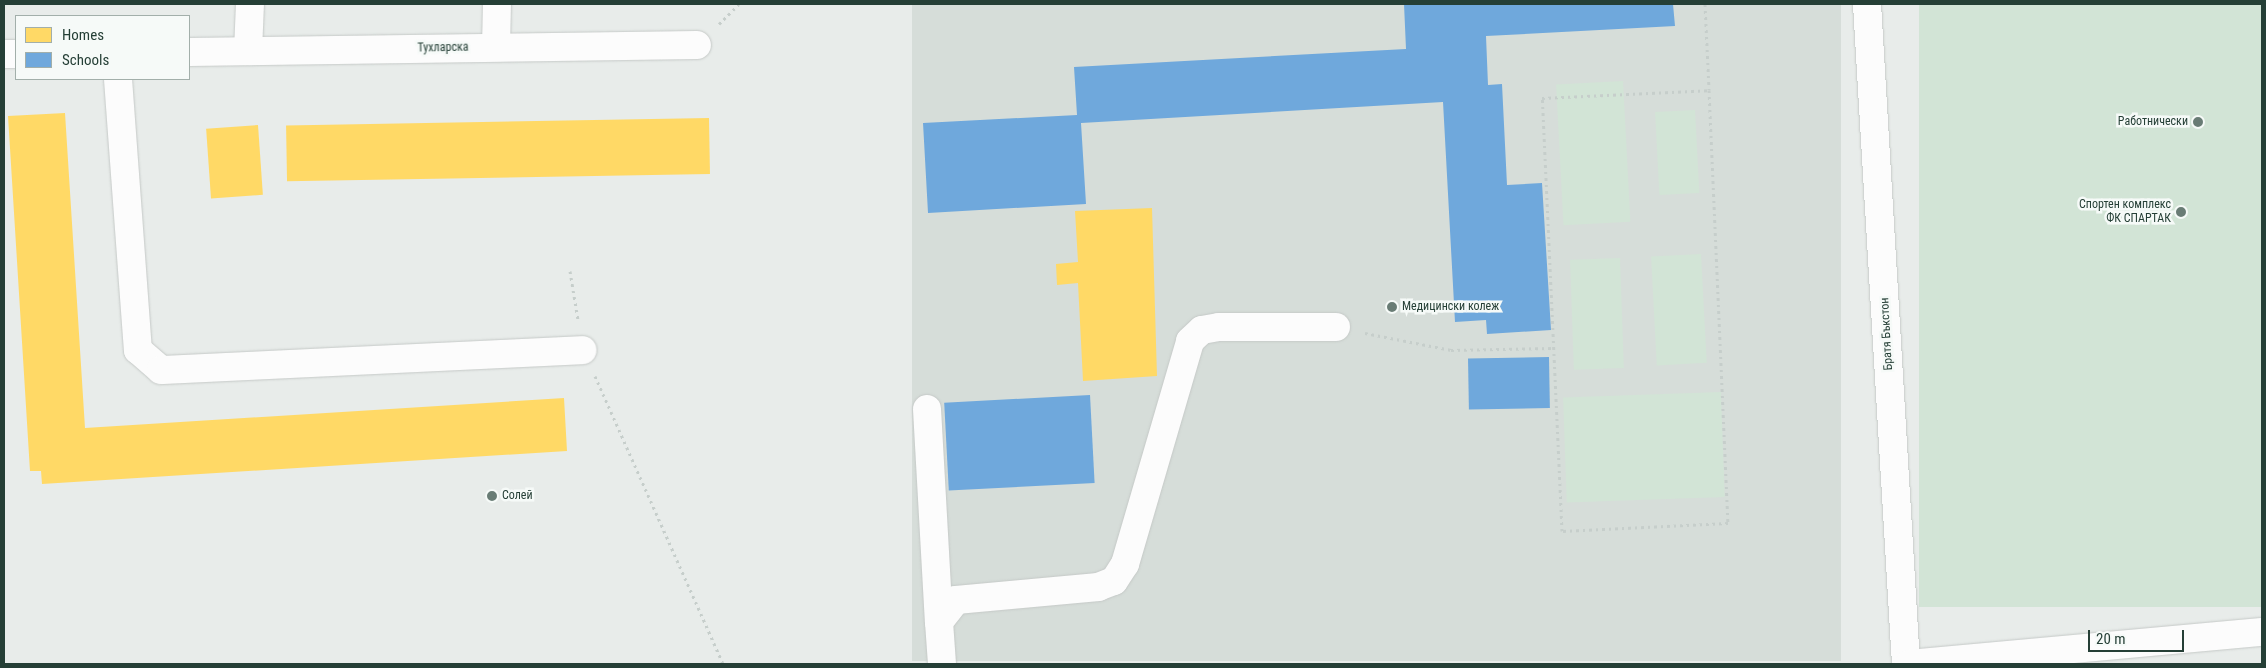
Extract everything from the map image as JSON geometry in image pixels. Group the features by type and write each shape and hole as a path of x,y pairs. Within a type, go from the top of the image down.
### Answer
{"street":[{"path":"248,51 250,4"},
{"path":"496,47 497,4"},
{"name":"Братя Бъкстон","path":"1868,4 1908,664"},
{"name":"Тухларска","path":"190,52 697,45"},
{"path":"118,80 138,350 161,370 583,350"},
{"path":"938,622 956,600 1098,587 1114,581 1125,564 1190,340 1202,330 1219,327 1336,327"},
{"path":"927,409 938,622 942,664"},
{"path":"1908,664 2262,632"}],"path":[{"path":"1705,4 1709,90 1728,523 1562,531 1542,98 1709,90"},
{"path":"570,272 583,350 723,664"},
{"path":"1336,327 1451,350 1555,348"}],"shaded area":[{"name":"Медицински колеж","path":"912,4 1841,4 1841,661 912,661"}],"green space":[{"path":"1919,4 2262,4 2262,607 1919,607"},
{"path":"1623,81 1630,222 1563,225 1556,85"},
{"path":"1695,110 1699,193 1659,195 1655,112"},
{"path":"1701,254 1707,363 1657,365 1651,257"},
{"path":"1620,258 1624,368 1574,370 1570,260"},
{"path":"1721,392 1725,497 1567,502 1563,398"}],"building: Homes":[{"path":"65,113 85,428 564,398 567,451 42,484 41,471 30,471 8,116"},
{"path":"709,118 710,174 287,181 286,125"},
{"path":"258,125 263,195 211,198 206,129"},
{"path":"1152,208 1157,376 1083,381 1078,283 1057,285 1056,264 1078,262 1075,211"}],"building: Schools":[{"path":"1404,4 1673,4 1675,26 1486,36 1488,85 1502,84 1507,185 1542,183 1551,330 1487,334 1486,320 1455,322 1443,102 1081,123 1086,204 928,213 923,123 1077,115 1074,67 1406,49"},
{"path":"1549,357 1550,408 1469,409 1468,358"},
{"path":"1090,395 1095,483 949,491 944,403"}],"place":[{"name":"Работнически","path":"2198,122"},
{"name":"Спортен комплекс ФК СПАРТАК","path":"2181,212"},
{"name":"Медицински колеж","path":"1392,307"},
{"name":"Солей","path":"492,496"}]}
